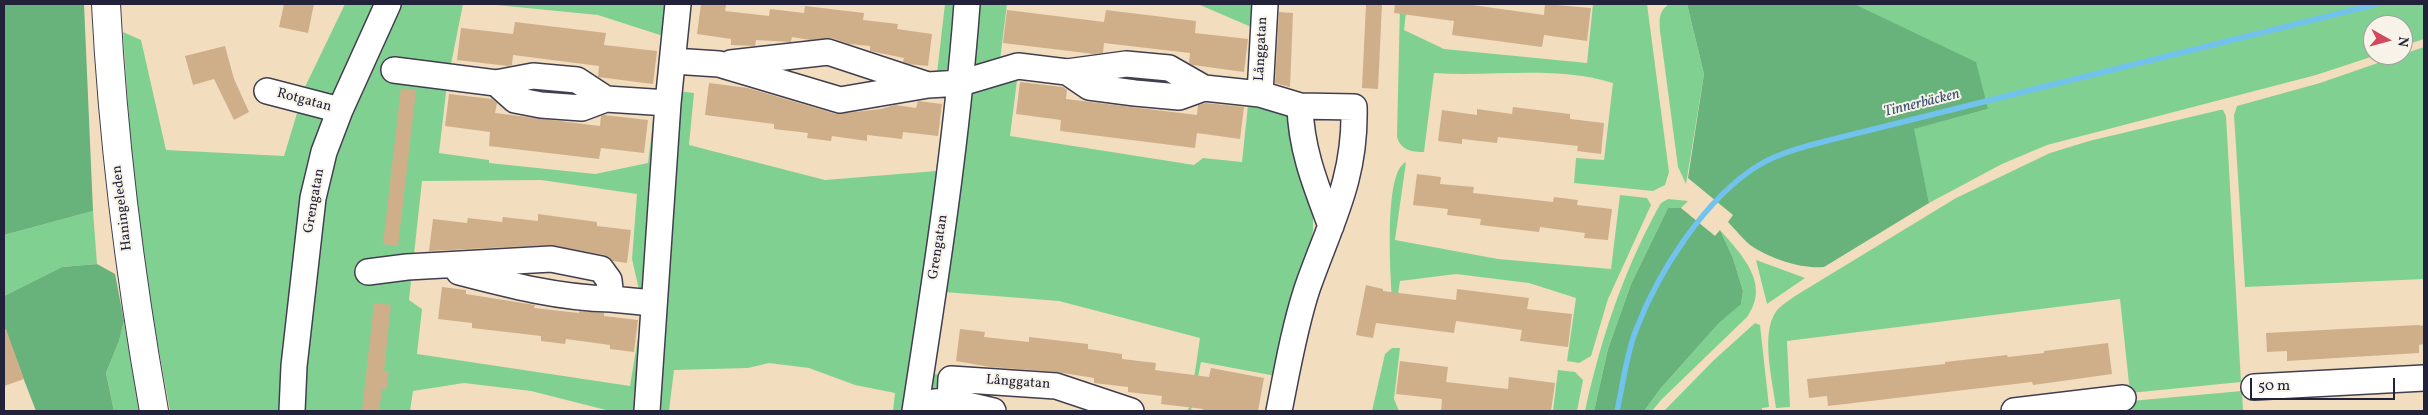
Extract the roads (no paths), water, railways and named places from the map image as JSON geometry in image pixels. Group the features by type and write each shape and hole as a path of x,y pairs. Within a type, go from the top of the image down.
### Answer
{"main road":[{"name":"Haningeleden","path":"106,4 120,179 132,279 154,411"}],"street":[{"name":"Grengatan","path":"292,411 294,366 313,198 324,152 340,110 388,4"},
{"path":"647,411 668,103 678,4"},
{"name":"Grengatan","path":"916,407 948,190 961,83 967,4"},
{"name":"Långgatan","path":"1260,94 1265,4"},
{"path":"673,61 719,64 828,52 886,82 928,85 961,83"},
{"path":"719,64 840,100 886,82"},
{"name":"Långgatan","path":"961,83 1018,66 1111,78 1126,64 1169,68 1204,88 1260,94 1300,106 1354,107 1355,139 1346,186 1300,313 1278,411"},
{"path":"394,70 496,83 515,100 540,105 582,108 606,99 668,103"},
{"name":"Rotgatan","path":"267,91 340,110"},
{"path":"1300,106 1300,127 1306,161 1331,226"},
{"path":"368,272 407,267 440,267 551,259 601,269 609,280 611,299"},
{"path":"440,267 513,286 566,296 653,303"},
{"path":"2254,387 2424,378"},
{"name":"Långgatan","path":"950,400 951,379 970,380 1056,386 1131,411"},
{"path":"2014,411 2124,398"},
{"name":"Långgatan","path":"916,407 950,400 993,411"}],"waterway":[{"name":"Tinnerbäcken","path":"1617,411 1627,360 1636,330 1645,308 1670,261 1702,216 1720,197 1739,179 1768,160 1818,143 2377,4"}]}
